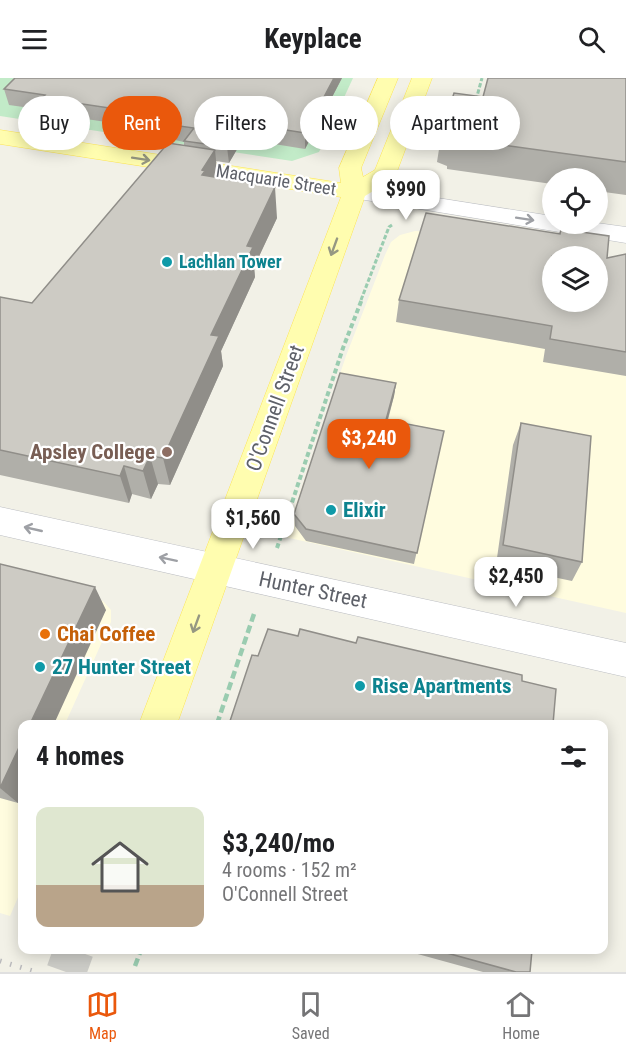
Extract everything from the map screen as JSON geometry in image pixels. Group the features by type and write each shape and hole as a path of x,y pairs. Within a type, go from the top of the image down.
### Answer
{"main road":[{"name":"O'Connell Street","path":"159,720 355,192 350,168 388,78"},
{"path":"355,192 385,174 422,78"},
{"name":"Macquarie Street","path":"0,137 355,192"}],"street":[{"name":"Macquarie Street","path":"355,192 542,221"},
{"name":"Macquarie Street","path":"608,232 626,235"},
{"name":"Hunter Street","path":"0,521 626,660"}],"path":[{"path":"477,96 482,78"},
{"path":"279,541 351,326 389,227 396,222"},
{"path":"218,720 251,622"},
{"path":"135,966 140,954"}],"shaded area":[{"path":"415,231 440,232 542,254 542,312 608,312 608,287 626,262 626,613 285,537 346,356 385,255 391,242 400,235"},
{"name":"27 Hunter Street","path":"0,577 103,601 111,610 111,622 67,720 18,720 18,897 10,916 0,913"}],"green space":[{"path":"0,78 353,78 345,96 300,96 300,150 320,150 292,161 221,150 288,150 288,96 194,96 194,146 182,144 182,96 102,96 102,132 90,130 90,96 18,96 18,119 0,116"}],"building":[{"path":"15,78 334,78 325,96 300,96 300,132 288,130 288,96 194,96 194,128 182,126 182,96 102,96 102,107 90,105 90,96 44,96 4,89"},
{"path":"488,78 626,78 626,162 520,147 520,96 483,96"},
{"path":"454,93 476,96 453,96"},
{"path":"194,128 194,142 184,141"},
{"path":"182,145 194,147 194,150 215,150 202,170 205,171 202,175 275,187 247,246 253,247 211,335 219,336 163,458 150,456 143,471 124,466 120,476 0,450 0,297 32,303 162,150 182,150"},
{"path":"426,213 542,231 542,234 609,236 608,247 542,246 542,312 608,312 608,258 626,254 626,352 550,339 552,326 399,300"},
{"path":"340,373 396,383 386,420 444,431 417,553 306,529 294,514"},
{"path":"521,423 591,436 582,562 503,545"},
{"name":"27 Hunter Street","path":"0,564 95,587 32,720 18,720 18,750 0,788"},
{"name":"Rise Apartments","path":"268,629 298,636 300,629 356,643 358,637 522,675 522,681 556,689 553,720 230,720 252,655 258,656"},
{"path":"451,954 532,954 530,972 516,972"}],"tunnel":[{"path":"66,972 73,954"}],"railway":[{"path":"0,961 36,972"}],"place":[{"name":"Lachlan Tower","path":"167,262"},
{"name":"Apsley College","path":"167,452"},
{"name":"Elixir","path":"331,510"},
{"name":"Chai Coffee","path":"45,634"},
{"name":"27 Hunter Street","path":"40,667"},
{"name":"Rise Apartments","path":"360,686"}]}
